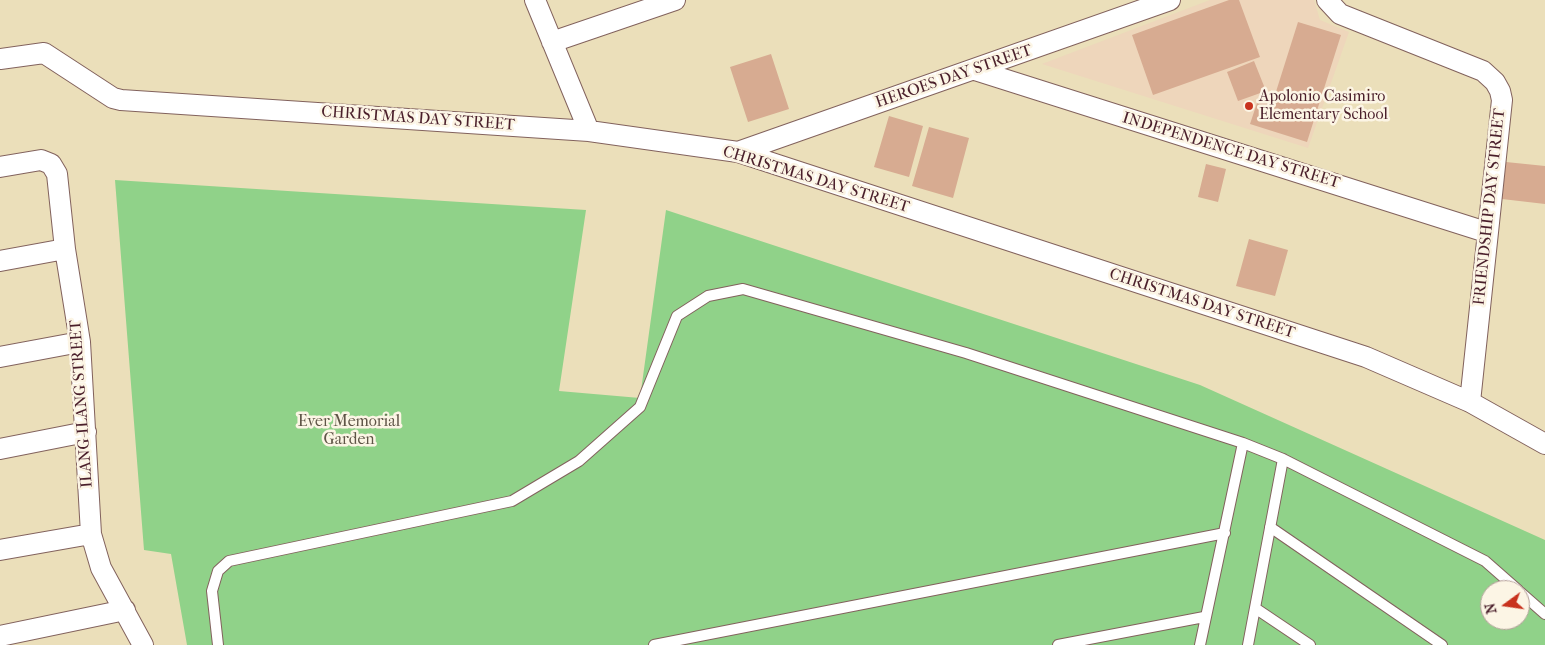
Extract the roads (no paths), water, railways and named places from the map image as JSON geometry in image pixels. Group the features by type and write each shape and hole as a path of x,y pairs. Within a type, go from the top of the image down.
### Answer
{"street":[{"path":"535,0 589,131"},
{"path":"552,42 675,0"},
{"name":"HEROES DAY STREET","path":"738,152 1170,0"},
{"name":"FRIENDSHIP DAY STREET","path":"1327,0 1340,14 1483,71 1494,82 1502,100 1486,232 1470,402"},
{"name":"CHRISTMAS DAY STREET","path":"0,59 44,54 113,98 121,100 589,131 738,152 1366,357 1470,402 1545,444"},
{"name":"INDEPENDENCE DAY STREET","path":"975,70 1486,232"},
{"name":"ILANG-ILANG STREET","path":"0,167 41,160 52,164 57,174 65,249 80,342 91,534 101,568 143,645"},
{"path":"0,261 65,249"},
{"path":"0,357 80,342"},
{"path":"0,449 86,432"},
{"path":"0,550 91,534"},
{"path":"0,636 125,610"}],"lane":[{"path":"218,645 212,591 218,571 229,561 512,501 579,461 640,407 677,316 708,296 743,289 966,353 1242,443 1283,459 1485,561 1507,580"},
{"path":"1200,645 1204,617 1225,533 1242,443"},
{"path":"1248,645 1283,459"},
{"path":"1270,527 1442,645"},
{"path":"654,645 1225,533"},
{"path":"1530,601 1545,614"},
{"path":"1255,608 1310,645"},
{"path":"1058,645 1204,617"}],"place":[{"name":"Apolonio Casimiro Elementary School","path":"1249,106"}],"park label":[{"name":"Ever Memorial Garden","path":"349,431"}]}
